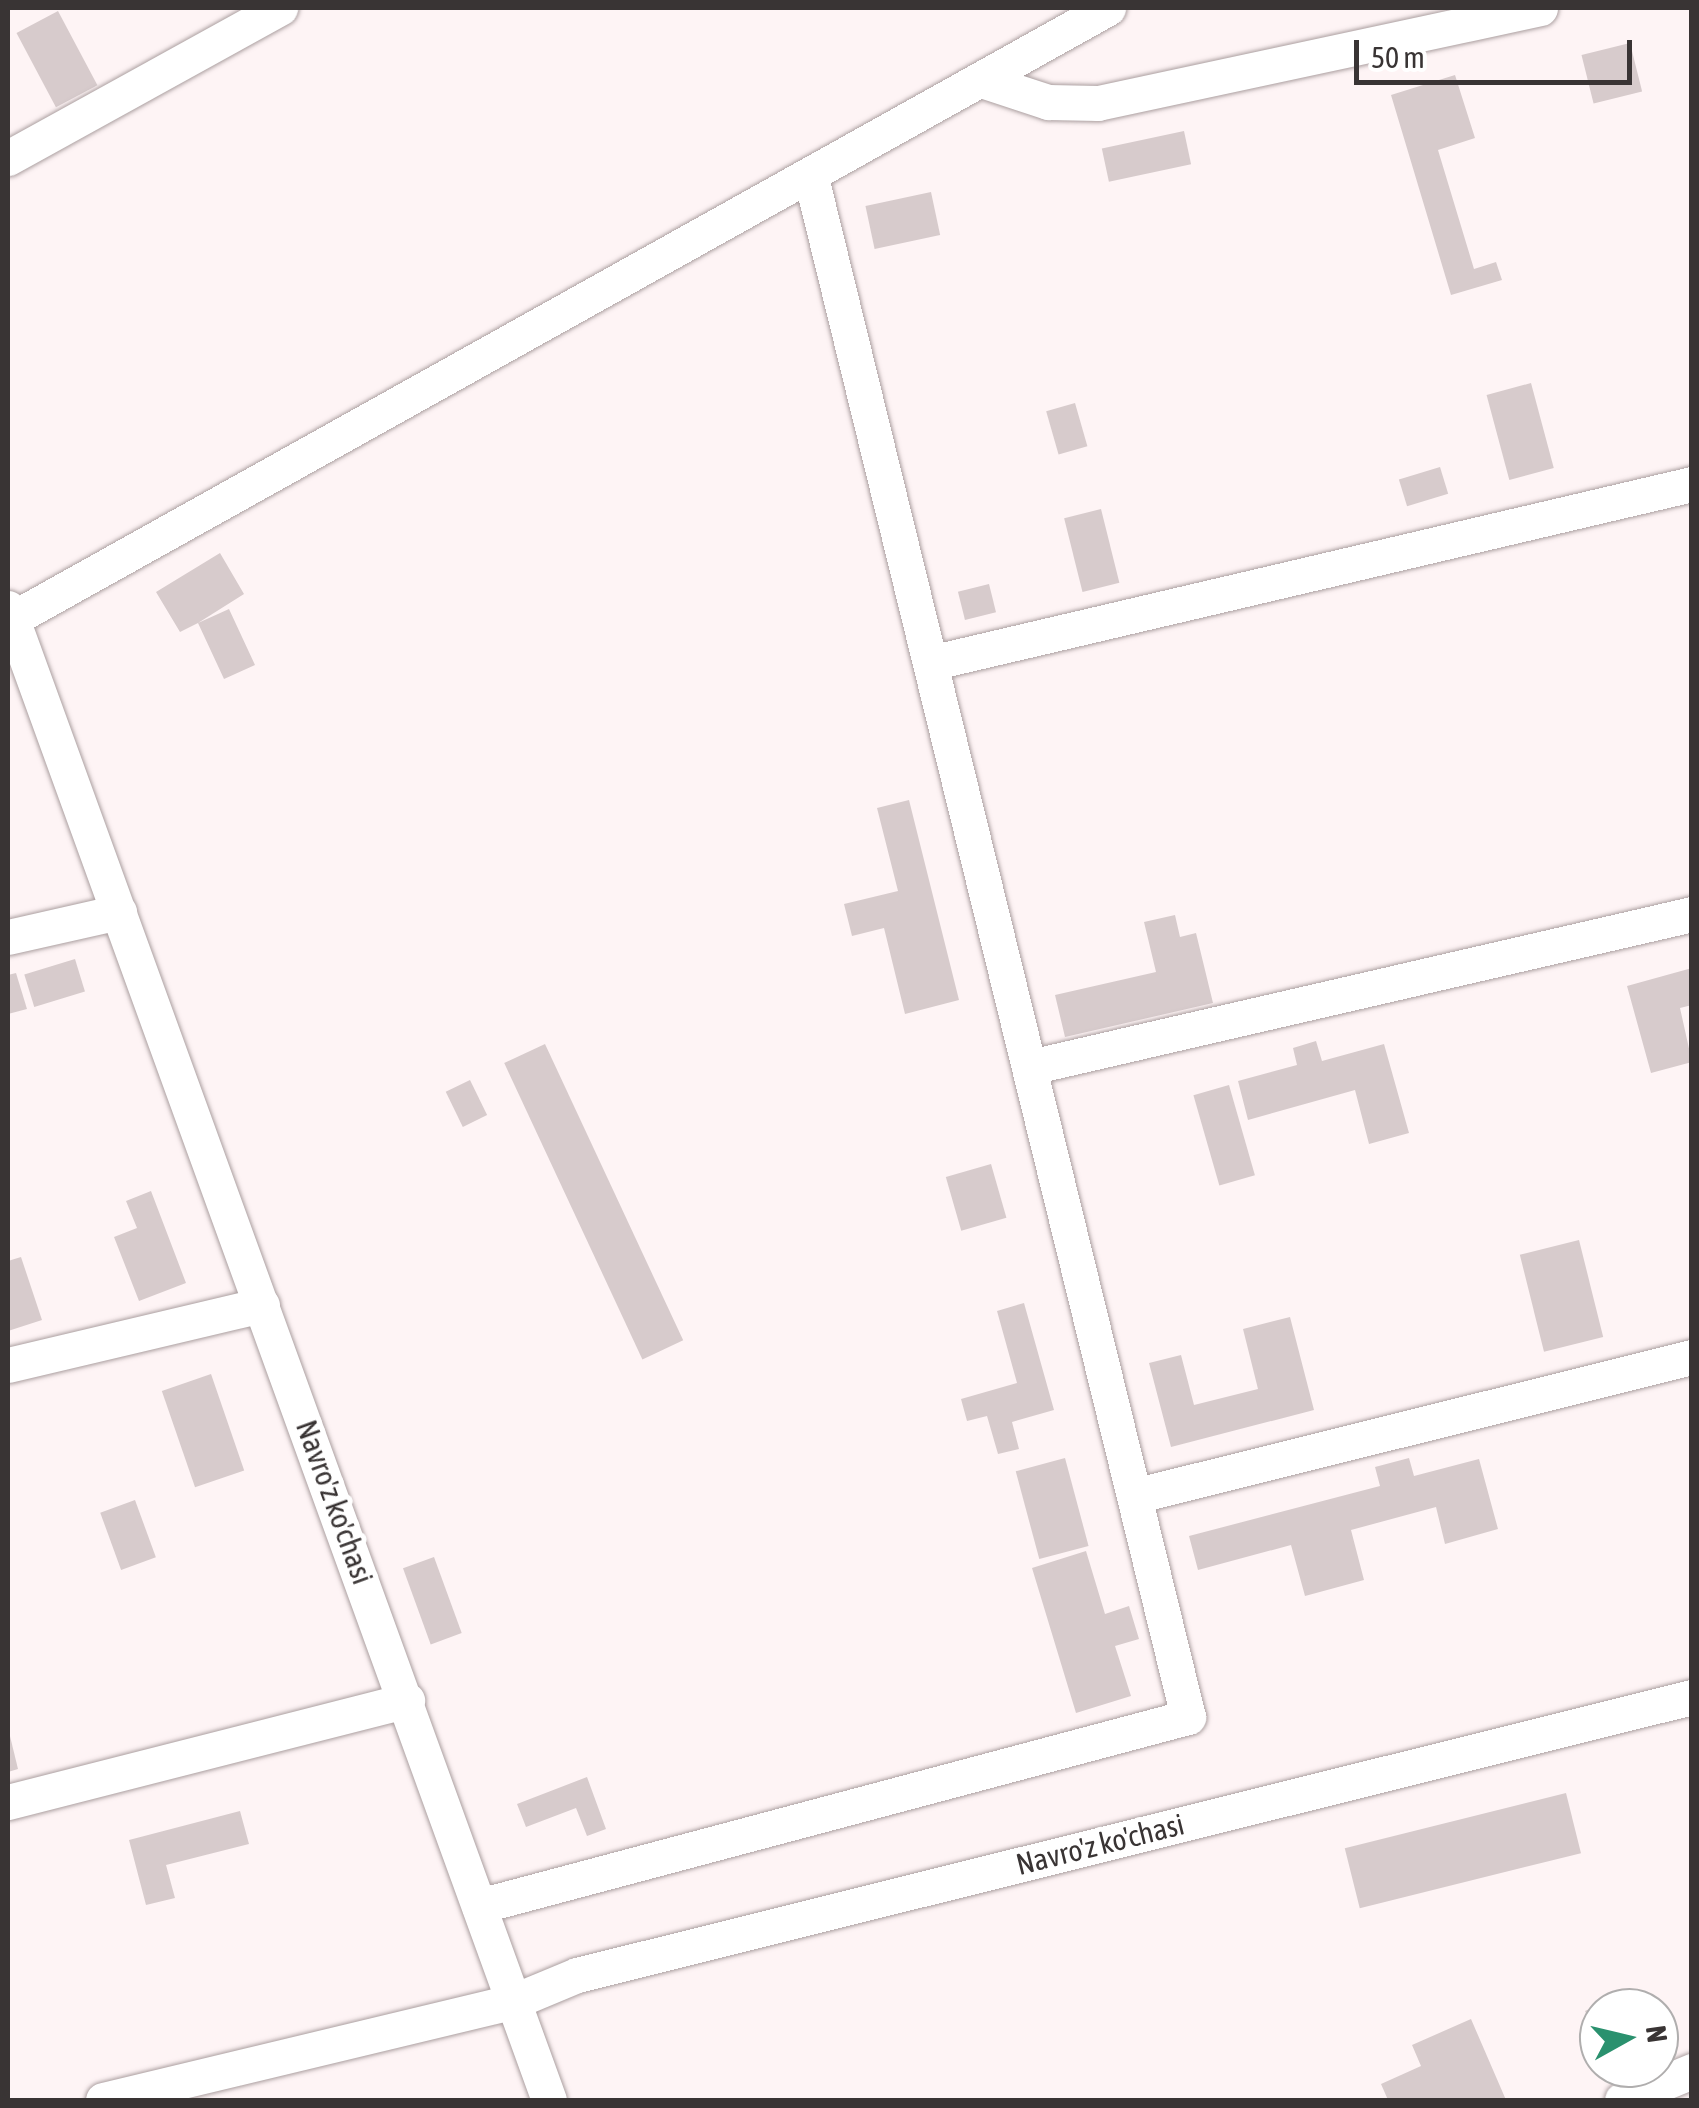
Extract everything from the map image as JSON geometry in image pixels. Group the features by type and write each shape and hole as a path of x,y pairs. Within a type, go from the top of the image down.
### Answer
{"street":[{"path":"8,158 280,8"},
{"path":"10,614 811,177 1108,8"},
{"path":"980,80 1048,102 1098,103 1540,8"},
{"path":"479,1906 1188,1717 811,177"},
{"path":"930,663 1692,484"},
{"name":"Navro'z ko'chasi","path":"10,614 549,2100"},
{"path":"8,937 118,912"},
{"path":"1030,1067 1692,914"},
{"path":"8,1365 262,1304"},
{"path":"1134,1496 1692,1357"},
{"name":"Navro'z ko'chasi","path":"104,2100 512,2002 576,1975 1692,1696"},
{"path":"8,1802 407,1700"},
{"path":"1622,2100 1692,2071"}],"building":[{"path":"58,11 97,85 56,107 17,33"},
{"path":"1630,43 1642,92 1594,104 1581,55"},
{"path":"1455,75 1475,138 1438,150 1474,269 1496,262 1502,280 1451,295 1391,95"},
{"path":"1184,131 1191,164 1109,182 1102,148"},
{"path":"931,192 940,235 875,249 865,206"},
{"path":"1531,383 1554,468 1509,480 1487,395"},
{"path":"1075,403 1087,446 1059,455 1046,411"},
{"path":"1440,467 1448,494 1407,506 1399,480"},
{"path":"1101,509 1119,583 1083,592 1064,518"},
{"path":"220,553 244,594 180,632 156,592"},
{"path":"989,584 996,612 965,620 958,592"},
{"path":"229,609 255,665 224,679 198,623"},
{"path":"909,800 959,1000 905,1014 884,928 852,936 844,904 898,891 877,808"},
{"path":"1175,915 1180,937 1196,933 1213,1003 1065,1037 1055,995 1156,972 1144,922"},
{"path":"75,959 85,992 34,1007 24,974"},
{"path":"1692,968 1692,1005 1680,1008 1692,1062 1651,1073 1627,986"},
{"path":"16,973 27,1009 8,1014 8,975"},
{"path":"1316,1041 1322,1061 1384,1044 1409,1133 1369,1144 1355,1090 1248,1120 1238,1081 1297,1065 1293,1048"},
{"path":"545,1044 683,1340 642,1359 504,1063"},
{"path":"470,1080 487,1115 463,1127 446,1092"},
{"path":"1229,1085 1255,1175 1219,1186 1193,1095"},
{"path":"991,1164 1006,1218 961,1231 946,1177"},
{"path":"151,1191 186,1283 139,1301 114,1237 137,1228 126,1201"},
{"path":"1579,1240 1603,1337 1544,1352 1520,1255"},
{"path":"21,1257 42,1320 8,1331 8,1261"},
{"path":"1024,1303 1054,1410 1012,1422 1019,1449 998,1454 987,1416 967,1421 961,1399 1017,1383 997,1311"},
{"path":"1290,1317 1314,1410 1171,1447 1149,1363 1181,1355 1194,1405 1258,1389 1243,1329"},
{"path":"211,1374 244,1470 195,1487 162,1391"},
{"path":"1065,1458 1089,1546 1039,1559 1016,1471"},
{"path":"1409,1458 1414,1476 1479,1459 1498,1529 1445,1544 1436,1507 1351,1530 1364,1580 1305,1596 1291,1545 1198,1570 1189,1536 1380,1486 1375,1467"},
{"path":"135,1500 156,1557 121,1570 100,1513"},
{"path":"1086,1551 1105,1614 1129,1606 1139,1639 1115,1646 1131,1696 1076,1713 1032,1568"},
{"path":"434,1557 462,1633 431,1644 403,1568"},
{"path":"8,1733 18,1769 8,1772"},
{"path":"587,1777 606,1829 587,1836 576,1808 526,1827 517,1804"},
{"path":"1566,1793 1581,1853 1360,1908 1345,1848"},
{"path":"240,1811 249,1844 166,1865 175,1898 146,1905 129,1840"},
{"path":"1471,2019 1506,2100 1388,2100 1381,2084 1421,2066 1412,2045"}]}
